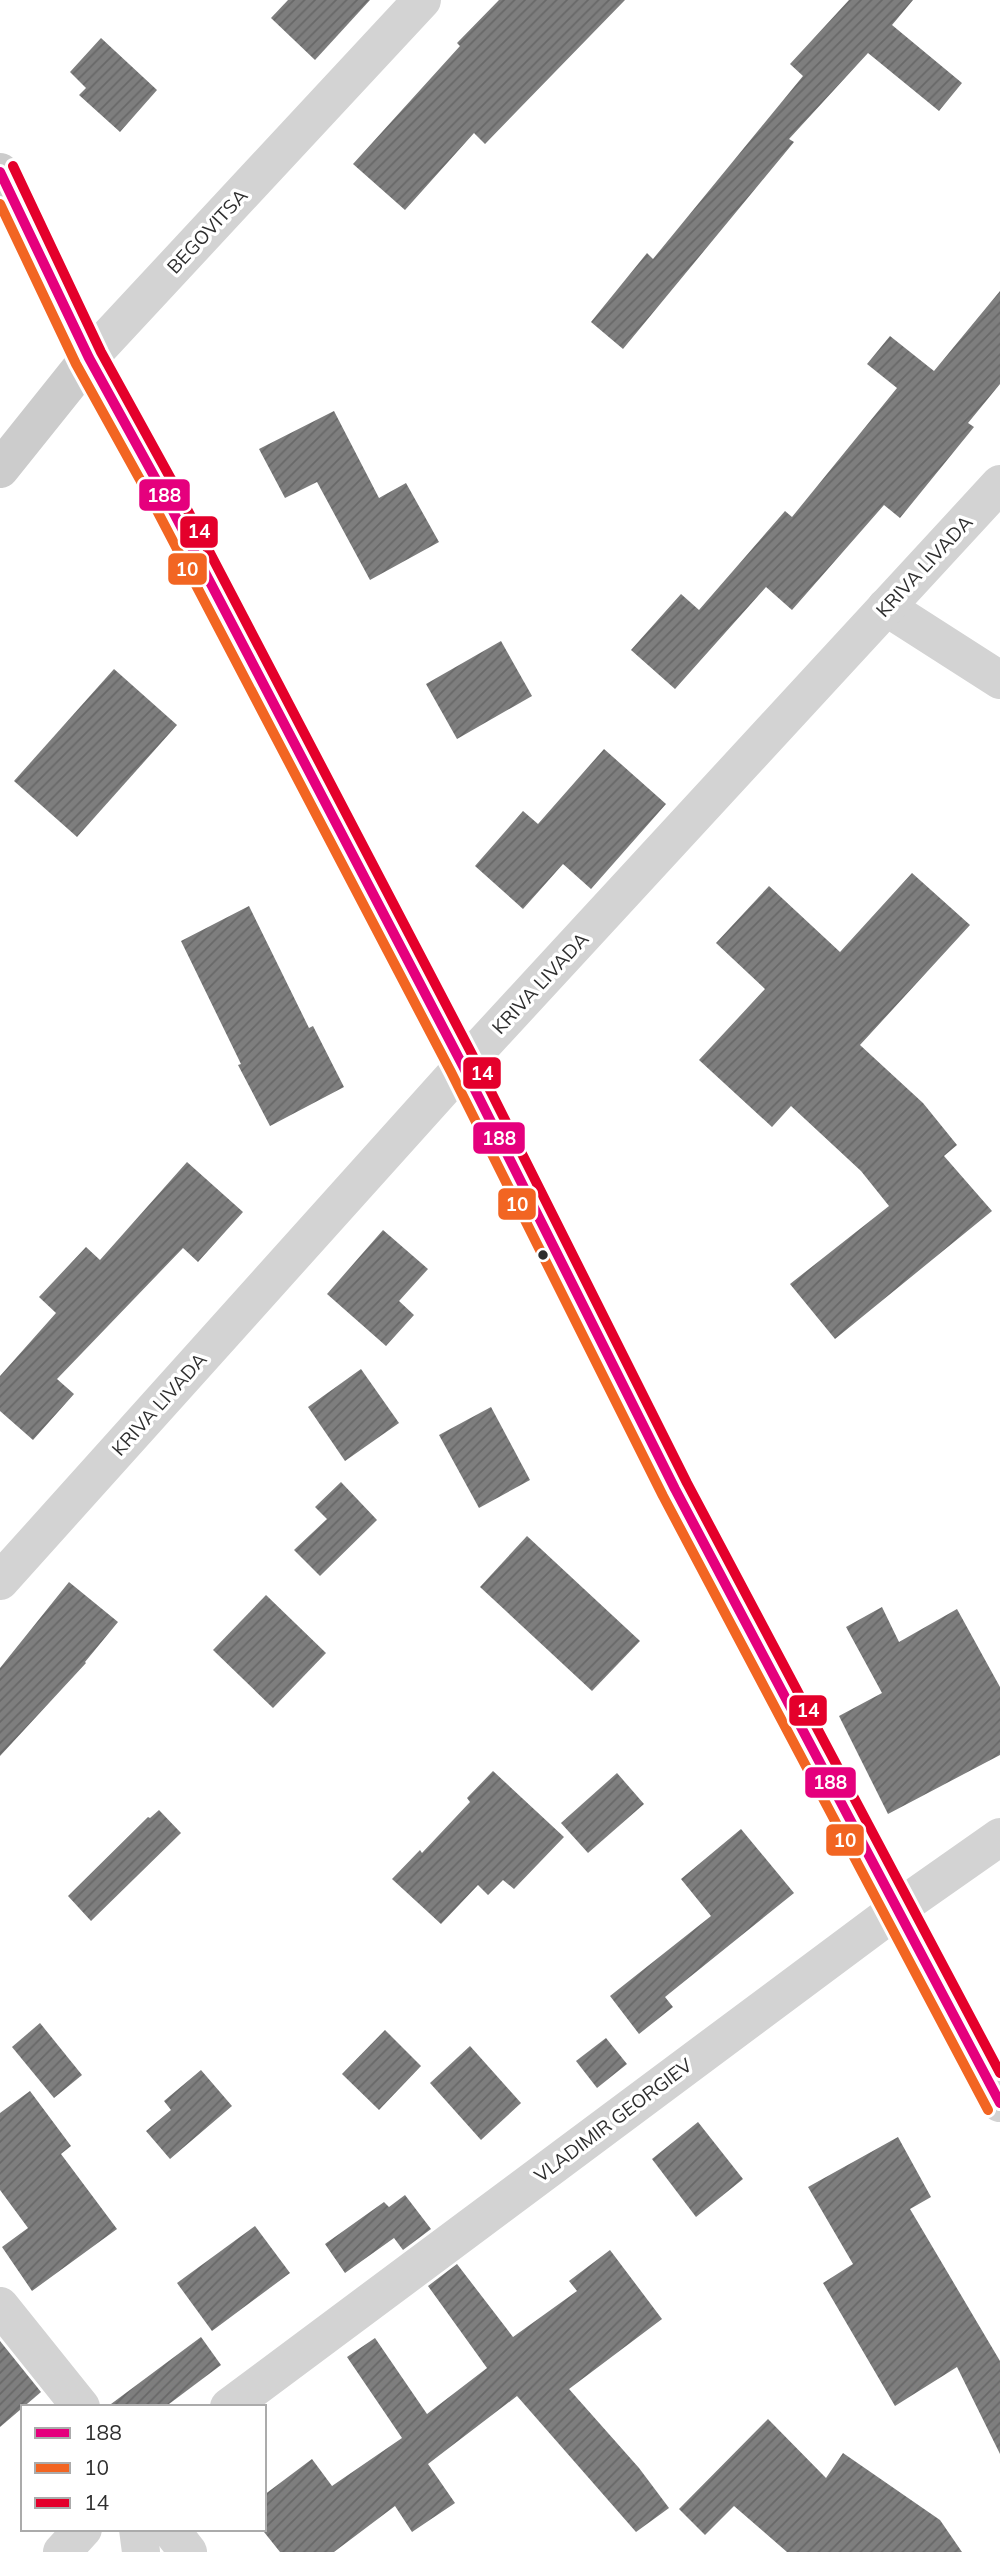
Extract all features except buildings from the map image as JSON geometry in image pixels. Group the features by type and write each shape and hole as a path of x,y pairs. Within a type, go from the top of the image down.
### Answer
{"street":[{"name":"BEGOVITSA","path":"0,468 89,358 422,0"},
{"path":"0,172 89,358 165,496 463,1066 675,1489 1000,2103"},
{"name":"KRIVA LIVADA","path":"0,1581 463,1066 1000,484"},
{"path":"886,607 1000,680"},
{"name":"VLADIMIR GEORGIEV","path":"232,2405 896,1910 1000,1837"},
{"path":"0,2306 79,2405"},
{"path":"62,2552 81,2531"},
{"path":"138,2531 141,2552"},
{"path":"172,2531 188,2552"}],"transit line":[{"name":"14","path":"13,166 101,352 177,490 475,1060 687,1483 1000,2073"},
{"name":"188","path":"0,172 89,358 165,496 463,1066 675,1489 1000,2103"},
{"name":"10","path":"0,204 76,364 153,503 451,1072 663,1496 988,2110"}]}
